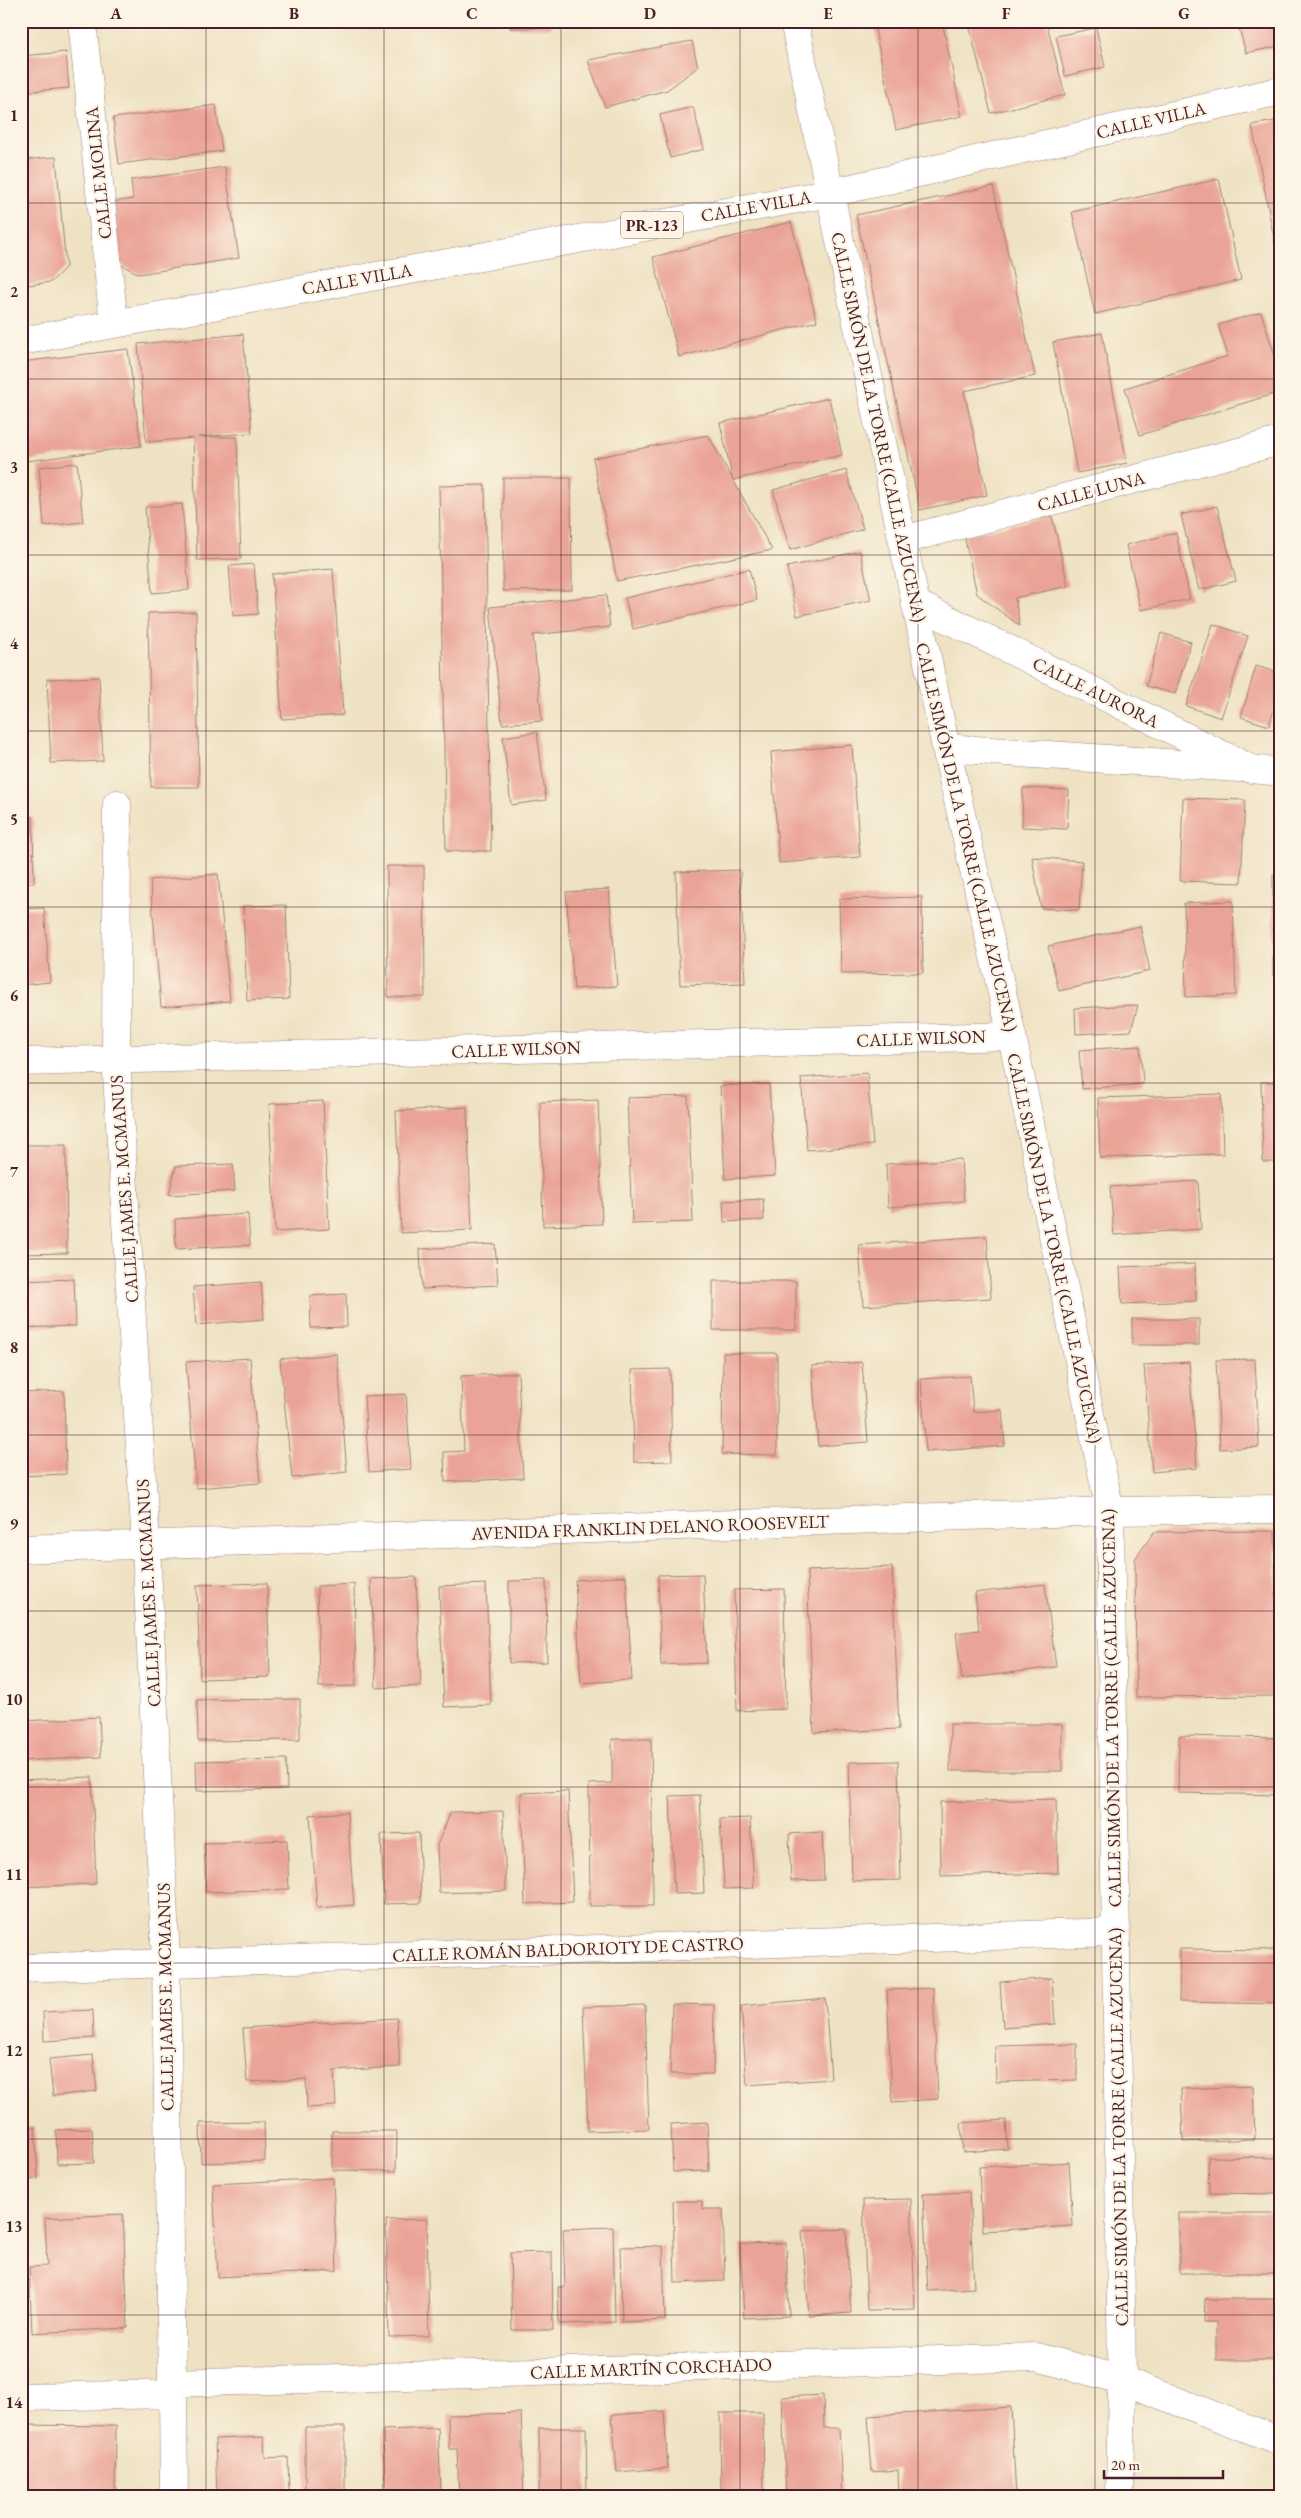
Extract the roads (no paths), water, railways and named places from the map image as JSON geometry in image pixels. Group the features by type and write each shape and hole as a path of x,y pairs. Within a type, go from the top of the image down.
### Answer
{"street":[{"name":"CALLE MOLINA","path":"82,21 114,324"},
{"name":"CALLE SIMÓN DE LA TORRE (CALLE AZUCENA)","path":"794,21 946,748 1012,1036 1110,1511 1114,1932 1122,2380 1120,2497"},
{"name":"CALLE VILLA","path":"21,341 830,192 1280,91"},
{"name":"CALLE LUNA","path":"903,540 1280,441"},
{"name":"CALLE AURORA","path":"915,603 1251,769 1280,772"},
{"path":"946,748 1251,769"},
{"name":"CALLE JAMES E. MCMANUS","path":"117,804 116,1060 146,1545 166,1962 174,2497"},
{"name":"CALLE WILSON","path":"21,1062 1012,1036"},
{"name":"AVENIDA FRANKLIN DELANO ROOSEVELT","path":"21,1549 1110,1511 1280,1509"},
{"name":"CALLE ROMÁN BALDORIOTY DE CASTRO","path":"21,1968 1114,1932"},
{"name":"CALLE MARTÍN CORCHADO","path":"21,2397 173,2388 1037,2357 1122,2380 1280,2441"}]}
